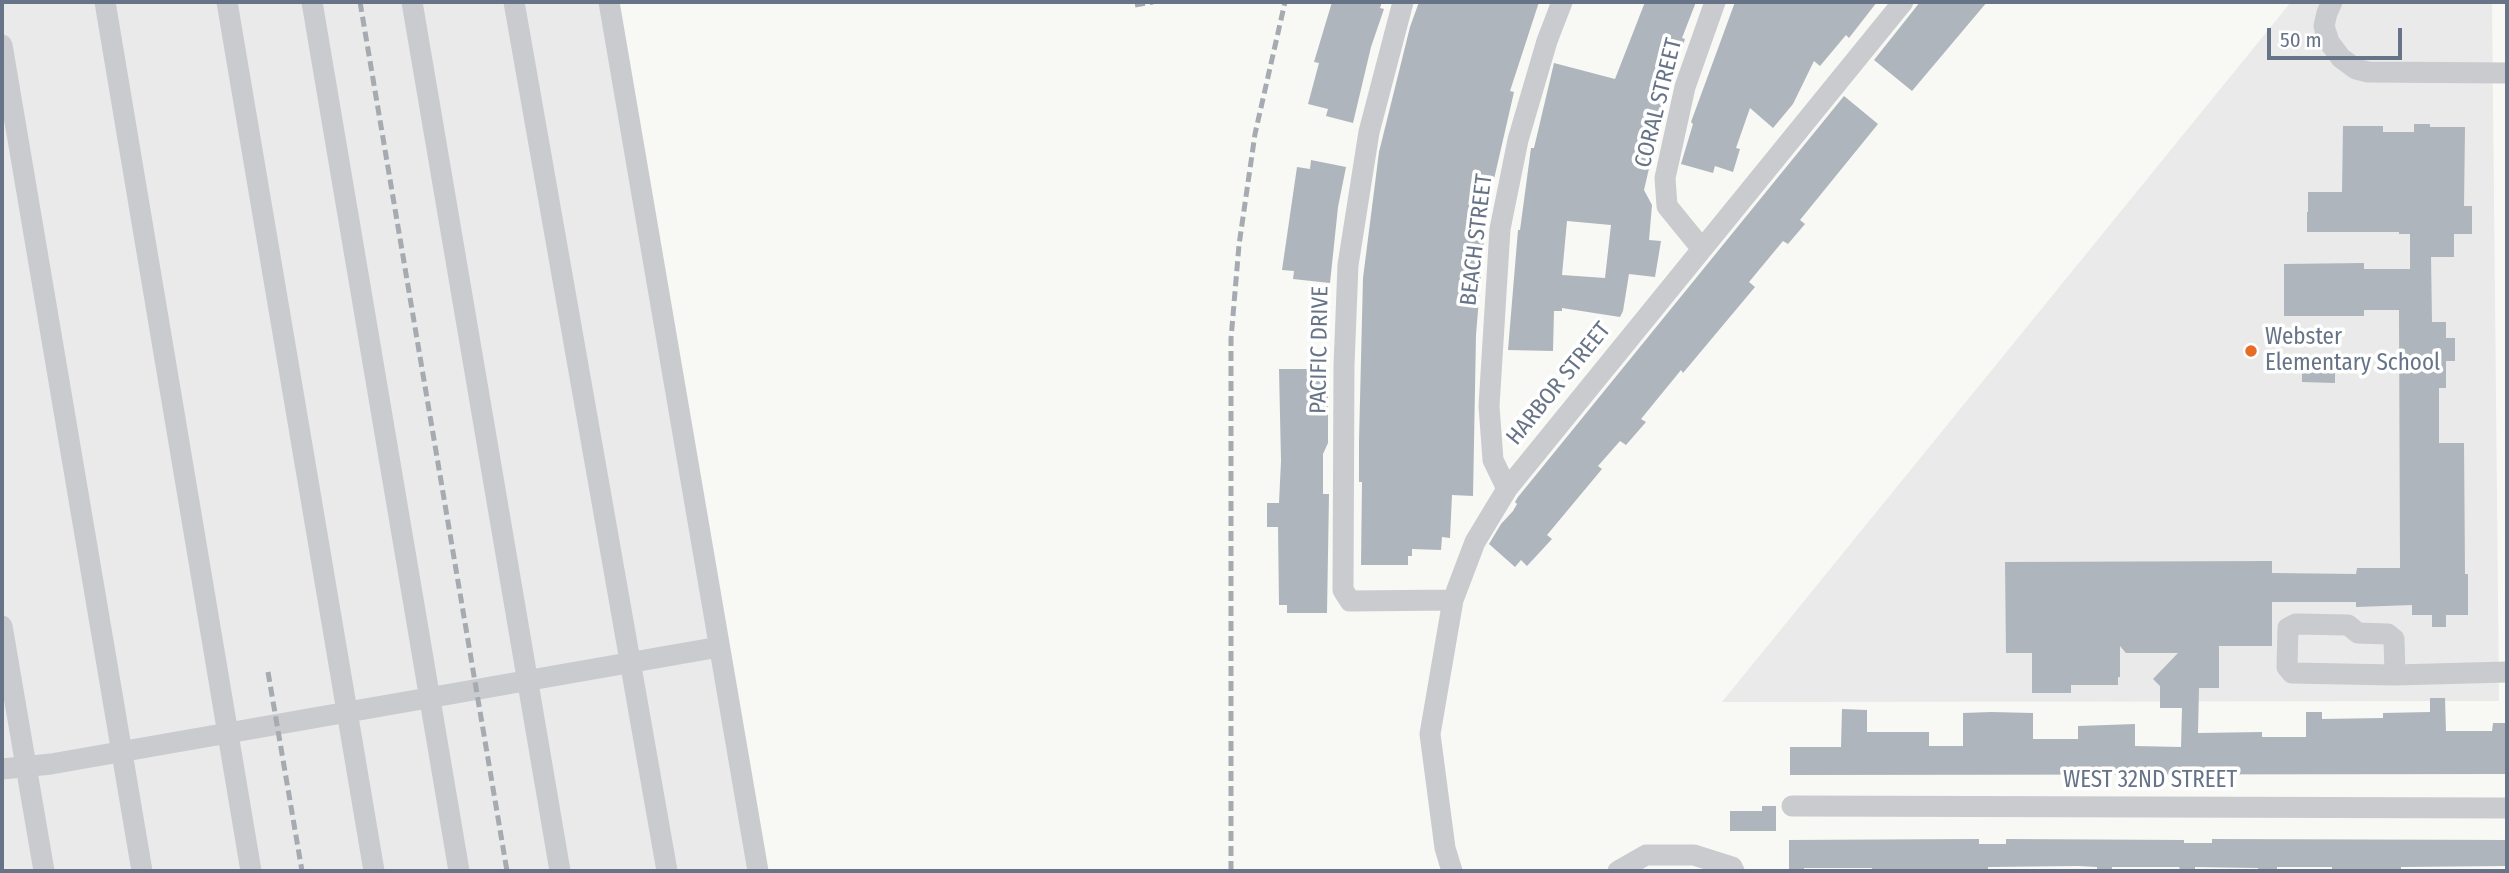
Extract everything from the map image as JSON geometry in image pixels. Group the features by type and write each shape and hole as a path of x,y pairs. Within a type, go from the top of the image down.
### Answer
{"street":[{"path":"105,2 251,871"},
{"path":"227,2 374,871"},
{"path":"312,2 459,871"},
{"path":"412,2 560,871"},
{"path":"514,2 667,871"},
{"path":"609,2 758,871"},
{"name":"PACIFIC DRIVE","path":"1403,2 1369,132 1348,265 1344,365 1343,590 1350,601 1452,600"},
{"name":"BEACH STREET","path":"1507,489 1493,460 1489,407 1500,229 1518,140 1547,41 1562,2"},
{"name":"CORAL STREET","path":"1702,249 1667,206 1665,178 1685,87 1715,2"},
{"name":"HARBOR STREET","path":"1452,871 1445,848 1430,734 1452,600 1475,542 1507,489 1903,2"},
{"path":"2332,2 2324,26 2329,42 2341,58 2356,69 2368,72 2507,73"},
{"path":"2,45 142,871"},
{"path":"2395,675 2394,639 2388,634 2358,633 2348,625 2296,624 2288,628 2287,667 2292,673 2395,675 2507,672"},
{"path":"2,626 44,871"},
{"path":"2,769 719,647"},
{"name":"WEST 32ND STREET","path":"1792,806 2507,808"},
{"path":"1618,871 1646,855 1695,855 1732,867 1734,871"}],"shaded area":[{"path":"2,2 618,2 765,871 2,871"},
{"name":"Webster Elementary School","path":"2291,2 2492,2 2499,701 1722,702"}],"building":[{"path":"1332,2 1382,2 1380,8 1384,9 1371,47 1353,123 1326,116 1328,109 1308,104 1319,63 1314,62"},
{"path":"1419,2 1539,2 1510,91 1514,92 1486,214 1476,335 1473,496 1452,495 1450,538 1442,537 1441,550 1412,549 1412,556 1408,556 1408,565 1361,565 1362,482 1359,482 1359,441 1363,278 1379,152 1410,27"},
{"path":"1645,2 1696,2 1682,38 1685,39 1661,117 1644,190 1652,205 1649,240 1661,241 1655,277 1629,274 1620,317 1562,308 1562,311 1554,311 1553,351 1508,350 1518,230 1531,148 1534,148 1554,63 1615,79","holes":["1567,221 1611,225 1605,278 1562,275"]},
{"path":"1735,2 1877,2 1849,38 1846,35 1820,66 1814,61 1793,104 1773,128 1750,108 1736,148 1740,149 1733,172 1715,166 1713,173 1681,164 1693,124 1691,122"},
{"path":"1920,2 1987,2 1912,91 1874,60"},
{"path":"1844,96 1878,124 1800,220 1805,224 1788,244 1783,241 1749,282 1755,287 1641,419 1646,422 1626,445 1620,441 1598,466 1602,469 1547,535 1552,539 1527,566 1521,560 1515,567 1489,544 1513,511 1518,497"},
{"path":"2414,124 2465,127 2464,206 2472,206 2472,234 2454,234 2454,257 2431,257 2432,322 2446,322 2446,338 2455,338 2455,361 2446,361 2446,388 2439,388 2439,443 2464,443 2468,615 2446,615 2446,627 2432,627 2432,615 2412,615 2412,605 2356,607 2356,602 2272,602 2272,646 2219,646 2219,688 2199,688 2198,733 2262,732 2262,737 2306,737 2306,712 2322,712 2322,719 2383,718 2383,713 2430,712 2430,698 2445,698 2446,731 2492,731 2493,723 2507,723 2507,774 1790,775 1790,747 1841,747 1842,709 1867,710 1867,732 1929,732 1929,746 1963,746 1963,713 1991,712 2033,713 2033,739 2078,739 2078,726 2135,724 2135,746 2181,747 2182,708 2160,708 2160,686 2153,679 2178,653 2126,653 2120,646 2118,685 2071,685 2071,693 2032,693 2032,653 2006,653 2005,562 2272,561 2272,573 2356,574 2357,568 2400,568 2399,310 2364,310 2364,316 2284,316 2284,264 2364,263 2364,269 2410,269 2410,234 2307,232 2307,212 2308,192 2342,192 2343,126 2383,126 2383,132 2414,132"},
{"path":"1311,160 1346,167 1338,207 1330,283 1293,279 1294,271 1282,270 1297,167 1310,169"},
{"path":"2302,357 2335,358 2335,383 2302,382"},
{"path":"1279,369 1328,369 1328,443 1323,454 1323,494 1329,494 1327,613 1287,613 1287,605 1279,605 1278,527 1267,527 1267,503 1279,503"},
{"path":"1762,806 1776,806 1776,831 1730,831 1730,811 1762,811"},
{"path":"1979,839 1979,844 2006,844 2006,839 2184,840 2184,843 2212,843 2212,839 2507,840 2507,866 2401,867 2401,871 2332,871 2332,867 2277,867 2277,871 2258,871 2258,868 2195,867 2195,871 2181,871 2179,867 2112,867 2112,871 2097,871 2097,867 2078,866 1988,867 1988,871 1804,868 1804,871 1789,871 1789,840"}],"railway":[{"path":"360,2 507,871"},
{"path":"1135,5 1153,2"},
{"path":"1231,871 1231,339 1239,245 1255,134 1285,2"},
{"path":"268,672 302,871"}],"place":[{"name":"Webster Elementary School","path":"2251,351"}]}
